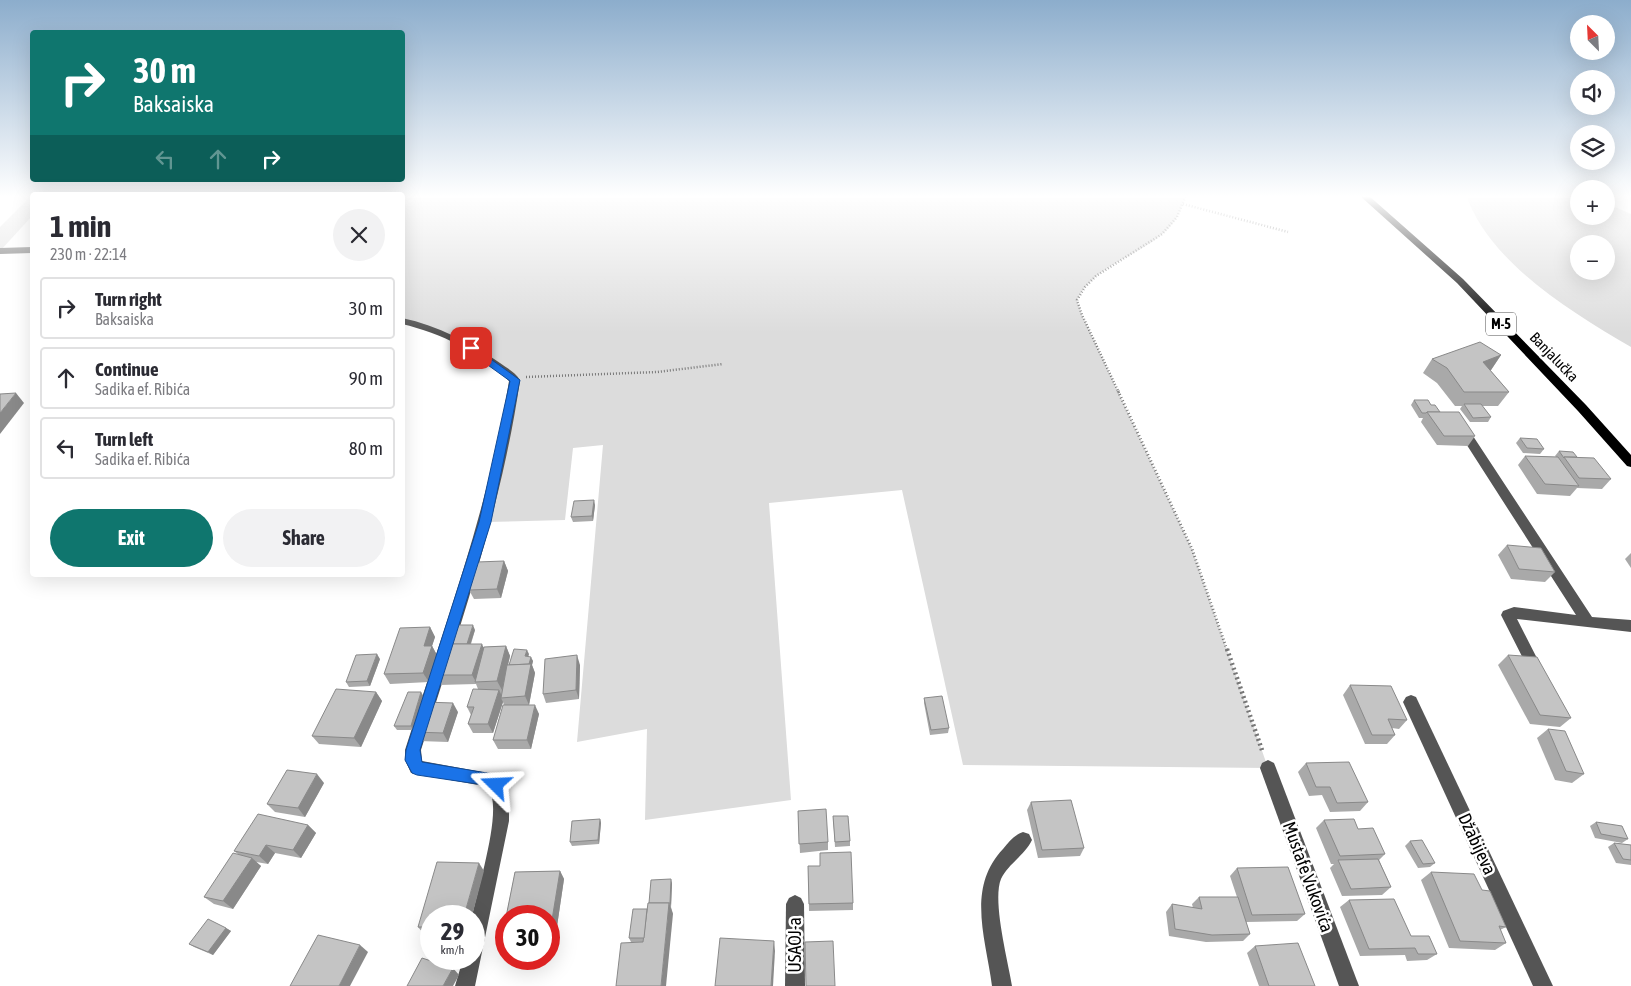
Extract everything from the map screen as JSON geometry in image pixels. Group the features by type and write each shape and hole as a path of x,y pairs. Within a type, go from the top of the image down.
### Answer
{"main road":[{"name":"Banjalučka","path":"1415,241 1460,281 1582,408 1631,463"}],"street":[{"path":"0,251 30,250"},
{"path":"405,321 433,329 454,338 487,358 515,380 510,413 485,522 413,750 412,760 417,768 487,779 496,785 501,799 500,821 483,905"},
{"path":"1469,439 1588,622"},
{"path":"1543,684 1508,615 1514,613 1631,626"},
{"name":"Džabijeva","path":"1411,702 1543,986"},
{"name":"Mustafe Vukovića","path":"1268,768 1349,986"},
{"path":"1002,986 990,899 992,880 1000,866 1023,840"},
{"name":"USAOJ-a","path":"795,904 795,986"},
{"path":"465,986 469,970"}],"path":[{"path":"1151,241 1094,278 1082,289 1077,300 1082,315 1192,549 1268,768"},
{"path":"513,378 657,372 723,364"}],"shaded area":[{"path":"0,241 9,241 0,251"},
{"path":"405,241 1153,241 1096,276 1085,287 1077,300 1082,315 1192,549 1268,768 963,765 902,490 769,503 791,800 645,820 647,729 577,742 603,445 573,448 565,520 485,522 515,380 455,338 405,322"},
{"path":"1492,241 1570,241 1570,280 1615,280 1615,241 1631,241 1631,347 1583,318 1535,283 1513,264"}],"building":[{"path":"1480,342 1501,355 1483,362 1509,392 1464,392 1447,368 1432,359"},
{"path":"16,393 0,413 0,394"},
{"path":"1414,400 1428,400 1440,412 1422,413"},
{"path":"1464,404 1481,404 1491,417 1473,418"},
{"path":"1427,412 1459,412 1475,436 1444,436"},
{"path":"1520,438 1537,439 1544,449 1527,448"},
{"path":"1559,451 1573,452 1577,457 1564,458"},
{"path":"1525,456 1558,457 1579,486 1545,484"},
{"path":"1564,457 1594,458 1611,479 1579,478"},
{"path":"594,500 592,516 571,517 574,501"},
{"path":"1507,545 1541,548 1555,572 1519,569"},
{"path":"504,561 497,589 469,590 477,562"},
{"path":"455,625 473,625 467,644 449,644"},
{"path":"430,627 424,646 432,646 423,673 384,674 400,628"},
{"path":"445,644 482,644 472,675 434,675"},
{"path":"506,646 497,681 475,682 484,647"},
{"path":"514,649 527,650 525,656 531,657 529,664 509,665"},
{"path":"377,654 367,681 346,682 356,655"},
{"path":"577,655 576,690 543,694 545,659"},
{"path":"1508,655 1537,657 1571,718 1540,715"},
{"path":"531,664 525,696 501,698 507,665"},
{"path":"1350,685 1391,686 1407,720 1388,719 1395,735 1372,735"},
{"path":"336,689 376,692 354,738 312,736"},
{"path":"473,689 499,690 488,724 468,724 474,707 467,707"},
{"path":"408,692 421,692 411,726 394,726"},
{"path":"942,696 949,728 931,730 924,698"},
{"path":"424,702 453,703 443,733 414,732"},
{"path":"503,705 535,705 527,740 493,740"},
{"path":"1548,729 1565,731 1584,774 1566,771"},
{"path":"1349,762 1368,802 1337,803 1330,787 1316,787 1306,763"},
{"path":"287,770 317,774 298,808 267,804"},
{"path":"1071,800 1084,848 1042,850 1031,802"},
{"path":"826,809 828,842 799,844 798,811"},
{"path":"258,814 308,825 293,850 266,845 259,856 234,851"},
{"path":"833,816 848,816 850,841 835,842"},
{"path":"600,819 598,840 570,842 572,821"},
{"path":"1354,819 1358,829 1373,828 1385,854 1340,856 1324,820"},
{"path":"1596,822 1622,826 1628,839 1601,834"},
{"path":"1422,840 1435,863 1423,864 1410,841"},
{"path":"1614,843 1631,845 1631,860 1623,859"},
{"path":"851,852 853,903 809,904 808,866 820,866 820,853"},
{"path":"233,853 252,858 223,901 204,897"},
{"path":"1378,859 1391,887 1351,889 1338,860"},
{"path":"437,862 479,863 467,905 424,905"},
{"path":"1288,867 1305,914 1252,915 1237,868"},
{"path":"560,871 554,905 508,905 515,872"},
{"path":"1431,872 1474,874 1482,890 1490,891 1506,927 1499,926 1506,943 1460,941"},
{"path":"671,879 670,903 649,903 651,880"},
{"path":"1199,897 1238,897 1250,934 1212,935 1175,929 1172,904 1202,909"},
{"path":"1394,899 1411,936 1429,936 1437,954 1418,954 1415,948 1369,949 1349,900"},
{"path":"648,903 669,903 661,986 616,986 621,943 643,942"},
{"path":"633,909 647,909 644,938 629,938"},
{"path":"208,919 226,928 208,952 189,944"},
{"path":"318,935 360,945 339,986 290,986"},
{"path":"720,938 774,941 771,986 715,986"},
{"path":"833,941 835,986 806,986 805,942"},
{"path":"1298,943 1315,986 1269,986 1255,946"},
{"path":"420,962 420,970 452,970 443,986 407,986"}],"route":[{"path":"471,348 515,380 510,413 485,522 413,750 412,760 417,768 487,779 496,785"}]}
